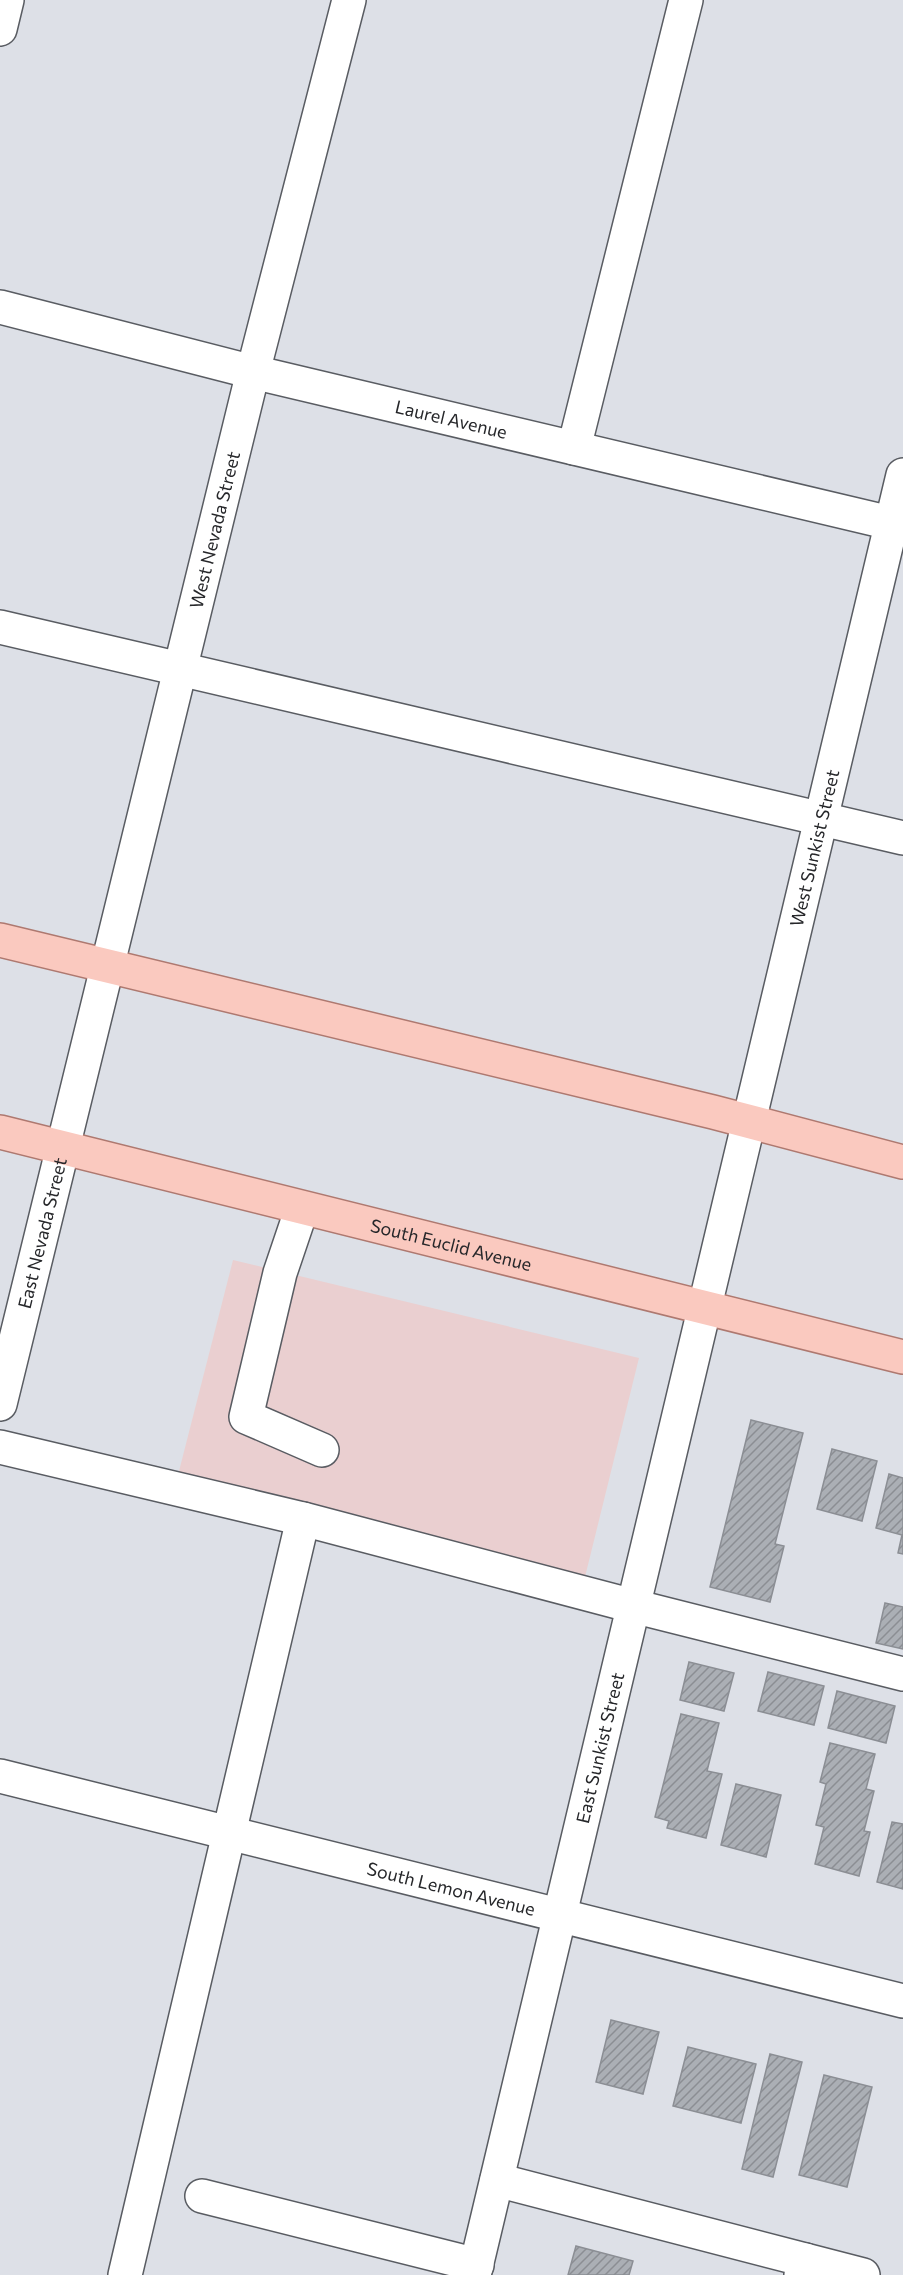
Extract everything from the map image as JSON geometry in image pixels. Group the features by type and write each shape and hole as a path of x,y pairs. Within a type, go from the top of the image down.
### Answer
{"main road":[{"path":"0,940 751,1122 903,1162"},
{"name":"South Euclid Avenue","path":"0,1132 903,1357"}],"street":[{"path":"0,29 7,0"},
{"name":"West Nevada Street","path":"85,1062 253,372 349,0"},
{"path":"574,448 686,0"},
{"name":"Laurel Avenue","path":"0,307 253,372 897,525"},
{"name":"West Sunkist Street","path":"727,1222 822,819 897,525 903,476"},
{"path":"0,627 903,838"},
{"name":"East Nevada Street","path":"0,1404 12,1305 64,1148 85,1062"},
{"path":"302,1208 280,1273 246,1417 322,1450"},
{"name":"East Sunkist Street","path":"476,2270 559,1914 727,1222"},
{"path":"0,1447 303,1519 903,1674"},
{"path":"125,2275 303,1519"},
{"name":"South Lemon Avenue","path":"0,1776 903,2001"},
{"path":"497,2180 803,2267 863,2275"},
{"path":"202,2196 476,2270"}],"shaded area":[{"path":"233,1260 639,1358 585,1577 177,1479"}],"building":[{"path":"751,1420 803,1433 775,1544 784,1546 770,1602 710,1587"},
{"path":"832,1449 877,1461 862,1521 817,1509"},
{"path":"889,1474 903,1478 903,1554 898,1553 902,1535 876,1528"},
{"path":"885,1603 903,1607 903,1649 876,1643"},
{"path":"689,1662 734,1673 724,1711 680,1700"},
{"path":"768,1672 824,1686 814,1725 758,1711"},
{"path":"837,1691 895,1706 886,1743 828,1728"},
{"path":"681,1714 719,1723 707,1771 722,1774 706,1838 667,1828 669,1821 655,1817"},
{"path":"830,1743 875,1754 866,1789 874,1791 864,1831 870,1832 859,1876 815,1864 824,1827 816,1825 826,1784 820,1782"},
{"path":"736,1784 781,1795 766,1857 721,1845"},
{"path":"892,1822 903,1824 903,1889 877,1882"},
{"path":"611,2020 659,2032 643,2094 596,2082"},
{"path":"688,2047 756,2064 741,2123 673,2106"},
{"path":"770,2054 802,2062 773,2177 742,2169"},
{"path":"824,2075 872,2087 847,2187 799,2175"},
{"path":"576,2246 633,2261 629,2275 568,2275"}]}
